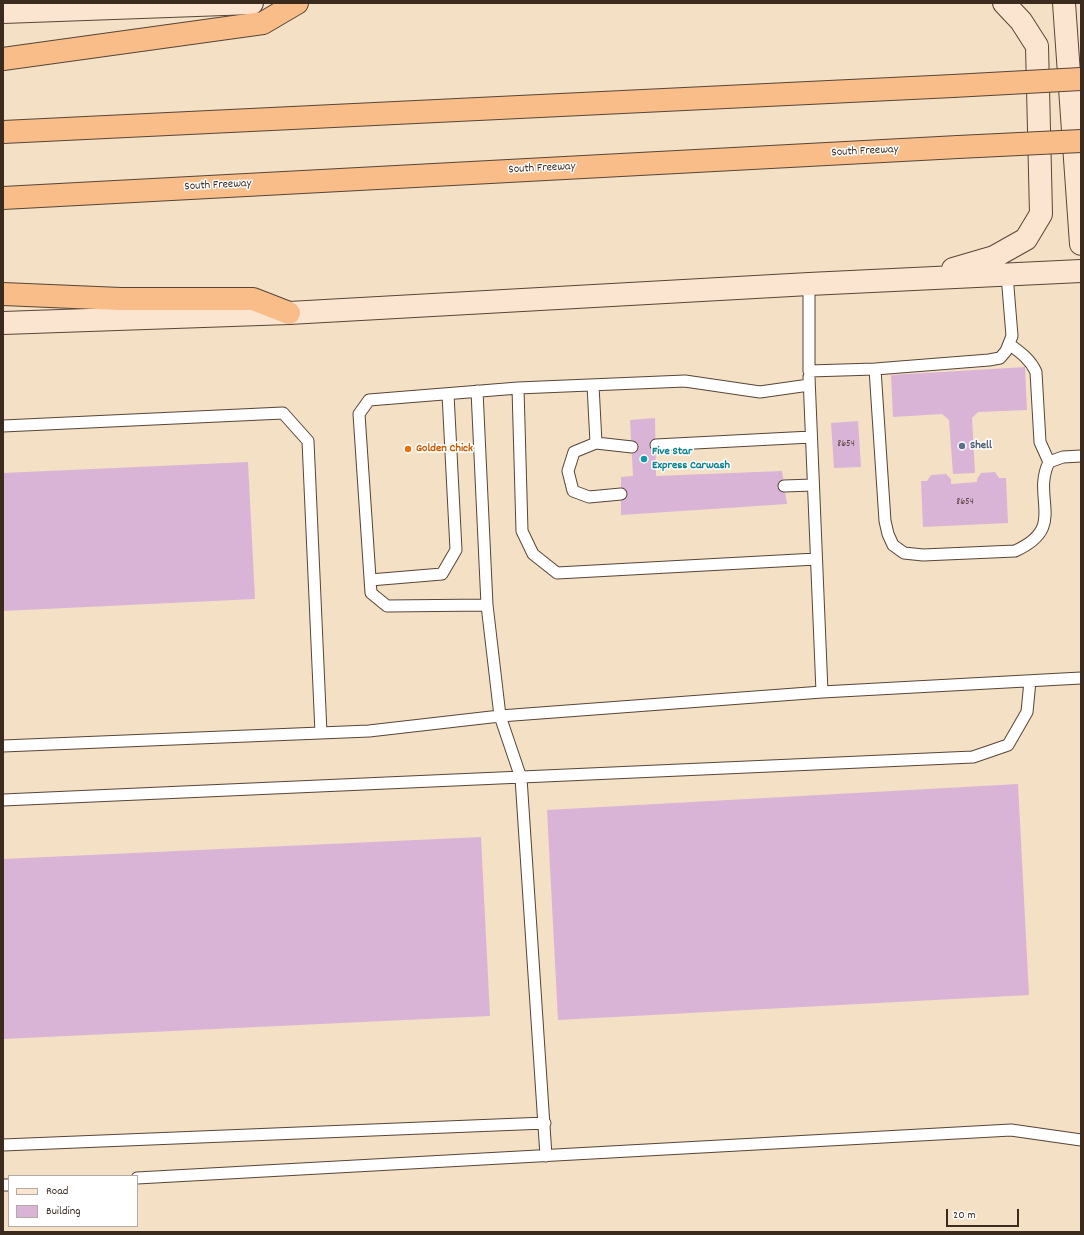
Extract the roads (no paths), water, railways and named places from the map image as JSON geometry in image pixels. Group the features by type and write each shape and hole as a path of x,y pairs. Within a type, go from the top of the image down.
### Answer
{"highway":[{"path":"3,59 263,23 297,3"},
{"path":"3,132 1081,79"},
{"name":"South Freeway","path":"3,198 958,147 1081,142"},
{"path":"3,294 121,299 253,299 290,313"}],"main road":[{"path":"3,12 252,3"},
{"path":"919,279 994,257 1026,239 1041,214 1037,46 1021,21 1004,3"},
{"path":"1064,3 1081,244"},
{"path":"3,322 290,313 809,284 1081,271"}],"lane":[{"path":"809,371 875,369 1000,358 1006,351 1012,336 1007,275"},
{"path":"809,284 809,385 822,692"},
{"path":"1009,344 1033,364 1036,372 1040,442 1049,462"},
{"path":"875,369 885,521 888,534 893,545 904,553 923,555 1015,551 1028,545 1036,538 1043,527 1045,517 1044,472 1049,462 1063,457 1081,456"},
{"path":"487,605 387,606 371,593 359,414 369,400 518,388 685,381 760,392 809,385"},
{"path":"593,385 596,443"},
{"path":"518,388 522,530 533,554 556,573 816,559"},
{"path":"477,391 487,605 500,716 521,778 546,1156"},
{"path":"370,580 442,574 456,550 448,394"},
{"path":"3,426 283,412 308,441 321,733"},
{"path":"656,445 811,437"},
{"path":"621,494 589,497 573,491 568,471 574,452 596,443 632,447"},
{"path":"784,486 813,485"},
{"path":"3,746 368,732 500,716 822,692 1081,678"},
{"path":"3,800 973,757 1008,745 1027,712 1030,681"},
{"path":"3,1145 545,1123"},
{"path":"138,1178 1011,1130 1081,1140"}],"place":[{"name":"Shell","path":"962,446"},
{"name":"Golden Chick","path":"408,449"},
{"name":"Five Star Express Carwash","path":"644,459"}]}
